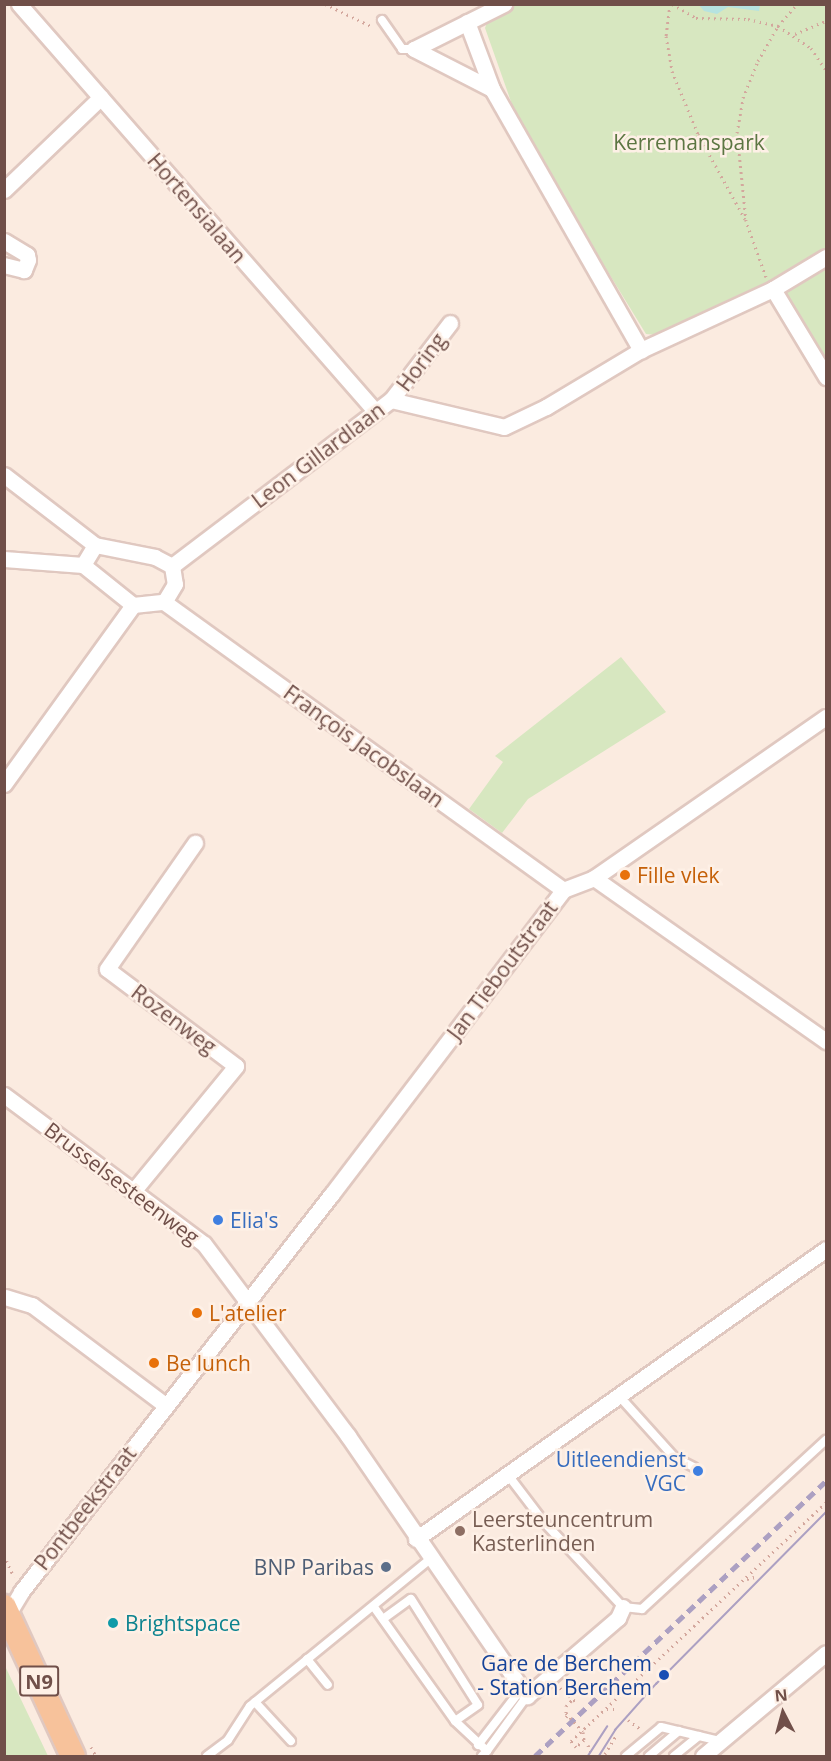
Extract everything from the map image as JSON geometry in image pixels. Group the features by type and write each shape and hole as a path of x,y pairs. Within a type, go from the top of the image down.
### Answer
{"main road":[{"name":"N9","path":"11,1604 73,1756"}],"street":[{"name":"Hortensialaan","path":"19,4 375,411"},
{"path":"414,49 504,4"},
{"path":"467,22 492,89 640,350"},
{"path":"414,49 492,89"},
{"path":"4,190 100,98"},
{"path":"4,242 27,255 28,260 24,270 4,266"},
{"path":"826,257 773,289 826,377"},
{"name":"Leon Gillardlaan","path":"172,566 391,400 504,427 546,407 640,350 773,289"},
{"name":"Horing","path":"391,400 450,323"},
{"path":"4,475 95,545 155,557 172,566 175,585 164,602 134,605 83,565 4,559"},
{"path":"83,565 95,545"},
{"name":"François Jacobslaan","path":"164,602 563,890"},
{"path":"4,784 134,605"},
{"name":"Jan Tieboutstraat","path":"249,1301 563,890 594,878 826,717"},
{"name":"Rozenweg","path":"135,1189 236,1066 107,969 195,843"},
{"path":"594,878 826,1041"},
{"name":"Brusselsesteenweg","path":"4,1095 135,1189 204,1244 348,1436 416,1539 524,1692"},
{"path":"416,1539 620,1397 826,1249"},
{"path":"5,1297 32,1305 165,1405"},
{"name":"Pontbeekstraat","path":"11,1604 165,1405 249,1301"},
{"path":"524,1692 618,1618 623,1607"},
{"path":"703,1756 826,1653"}],"lane":[{"path":"382,20 406,51 414,49"},
{"path":"620,1397 674,1457 694,1467"},
{"path":"508,1475 543,1521 623,1607 642,1609 826,1440"},
{"path":"207,1756 228,1740 255,1702 430,1559"},
{"path":"383,1619 411,1599 478,1705 455,1721"},
{"path":"374,1607 455,1721 484,1754 524,1692"},
{"path":"307,1659 328,1685"},
{"path":"478,1745 524,1692"},
{"path":"255,1702 291,1741"},
{"path":"626,1756 661,1727 721,1741"},
{"path":"649,1756 679,1731"},
{"path":"674,1756 699,1736"}],"path":[{"path":"325,4 394,37"},
{"path":"747,221 698,134 672,71 666,36 671,4 696,18 748,19 778,26 795,34 826,70"},
{"path":"773,289 761,268 747,221 737,133 743,98 778,26 797,4"},
{"path":"795,34 826,21"},
{"path":"584,1730 584,1740 576,1747 571,1741 826,1502"},
{"path":"4,1556 11,1604"},
{"path":"746,1579 755,1577"},
{"path":"555,1692 562,1686 574,1700 566,1706 566,1715 584,1730"},
{"path":"605,1710 617,1709"},
{"path":"628,1720 646,1733"},
{"path":"605,1754 617,1734"},
{"path":"588,1745 592,1756"}],"green space":[{"name":"Kerremanspark","path":"512,5 826,5 826,384 766,286 657,335 646,334 521,130 485,28 488,20"},
{"path":"621,657 666,712 528,799 502,833 469,809 503,762 495,756"},
{"path":"5,1666 48,1756 5,1756"}],"water":[{"path":"699,5 760,5 759,11 728,7 717,14 704,11"}],"tram line":[{"path":"599,1756 615,1730 656,1684 826,1512"},
{"path":"588,1756 607,1727"}],"railway":[{"path":"535,1756 826,1481"}],"place":[{"name":"Fille vlek","path":"625,875"},
{"name":"Elia's","path":"218,1220"},
{"name":"L'atelier","path":"197,1313"},
{"name":"Be lunch","path":"154,1363"},
{"name":"Uitleendienst VGC","path":"698,1471"},
{"name":"Leersteuncentrum Kasterlinden","path":"460,1531"},
{"name":"BNP Paribas","path":"386,1567"},
{"name":"Brightspace","path":"113,1623"},
{"name":"Gare de Berchem - Station Berchem","path":"664,1675"}]}
